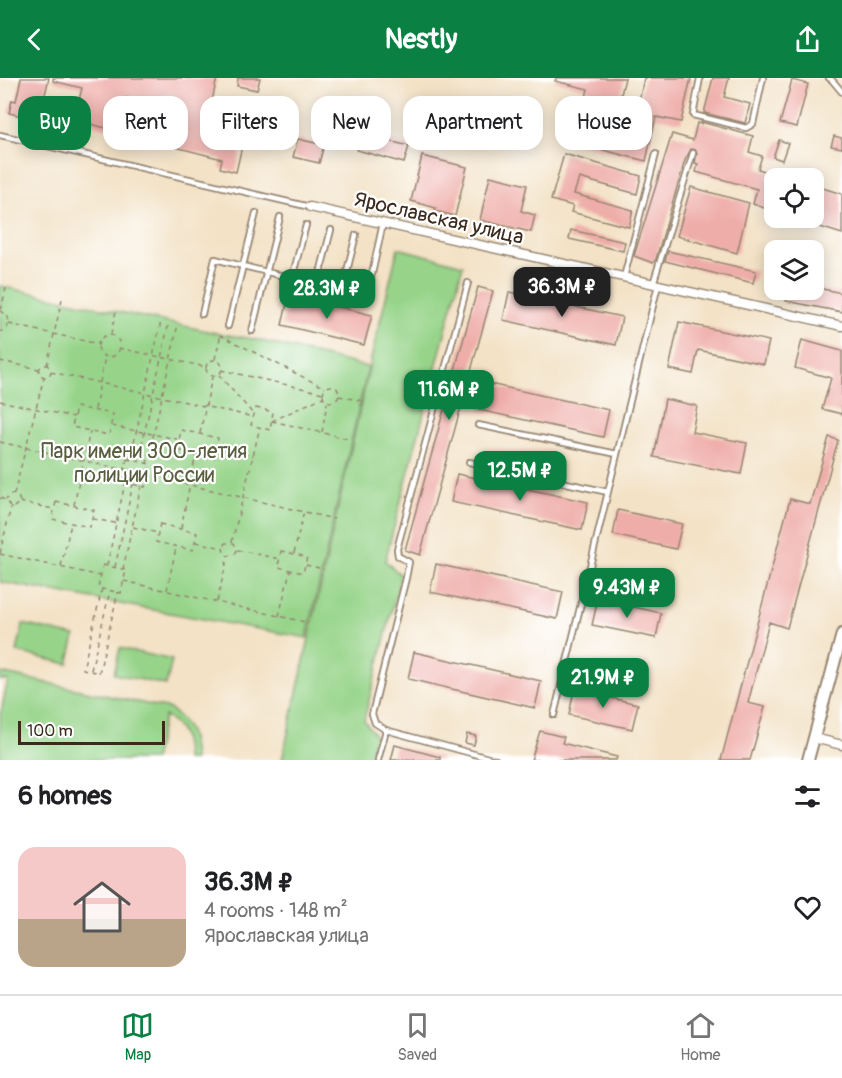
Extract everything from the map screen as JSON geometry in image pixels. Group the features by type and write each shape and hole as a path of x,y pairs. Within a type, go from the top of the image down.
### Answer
{"street":[{"name":"Ярославская улица","path":"310,207 842,326"},
{"path":"808,760 842,634"},
{"path":"814,738 842,745"}],"lane":[{"path":"700,78 693,115 746,128 753,124 763,78"},
{"path":"829,78 842,92"},
{"path":"0,135 310,207"},
{"path":"554,715 655,284 693,153"},
{"path":"624,277 656,154"},
{"path":"228,326 256,213"},
{"path":"252,331 280,217"},
{"path":"202,314 215,259 367,297 383,224"},
{"path":"292,278 306,225"},
{"path":"317,285 331,230"},
{"path":"342,291 356,235"},
{"path":"468,283 397,549 398,556 409,562 372,714 375,723 386,730 496,760"},
{"path":"478,424 617,454"},
{"path":"469,462 608,492"},
{"path":"378,760 386,730"}],"path":[{"path":"0,332 9,324 7,315 0,311 6,288"},
{"path":"47,365 62,299"},
{"path":"111,335 116,311"},
{"path":"130,460 161,321"},
{"path":"138,462 170,322"},
{"path":"9,324 98,344"},
{"path":"147,464 178,324"},
{"path":"214,360 220,334 325,388 334,387 337,389 338,396 335,401 328,402"},
{"path":"111,335 117,339 119,348 114,356 105,356 100,353 98,344 102,337 111,335"},
{"path":"119,348 206,367"},
{"path":"95,410 105,356"},
{"path":"214,360 208,362 206,367 208,375 219,375"},
{"path":"214,360 221,365 219,375"},
{"path":"0,361 39,369 47,365"},
{"path":"47,365 51,368 51,372"},
{"path":"39,369 39,373 44,377"},
{"path":"221,370 322,393"},
{"path":"51,372 254,416"},
{"path":"14,494 44,377 51,372"},
{"path":"219,375 254,416"},
{"path":"200,434 212,376"},
{"path":"325,388 322,393 328,402"},
{"path":"338,396 363,401"},
{"path":"272,421 323,397"},
{"path":"0,401 74,417"},
{"path":"322,432 328,402"},
{"path":"76,407 95,410 113,414 109,435 72,428 76,407"},
{"path":"256,408 273,412 272,421 270,430 252,425 256,408"},
{"path":"272,421 350,439"},
{"path":"111,425 179,440"},
{"path":"232,542 260,428"},
{"path":"181,430 218,438 214,458 177,450 179,440 181,430"},
{"path":"74,506 90,431"},
{"path":"0,442 124,470"},
{"path":"216,448 254,456"},
{"path":"180,529 196,454"},
{"path":"106,566 126,570 121,593 98,588 116,524 125,483 122,482 124,470 127,459 150,464 145,487 125,483"},
{"path":"148,475 334,519"},
{"path":"115,568 134,484"},
{"path":"123,570 141,486"},
{"path":"6,500 9,495 14,494"},
{"path":"14,494 20,502"},
{"path":"0,498 6,500 11,507"},
{"path":"11,507 18,506 20,502"},
{"path":"20,502 54,510"},
{"path":"56,502 94,510 90,527 52,519 54,510 56,502"},
{"path":"11,507 0,554 101,576"},
{"path":"294,554 304,511"},
{"path":"92,519 116,524"},
{"path":"61,567 71,523"},
{"path":"160,524 180,529 197,533 193,550 156,542 160,524"},
{"path":"132,527 158,533"},
{"path":"195,542 223,548"},
{"path":"223,548 226,543 232,542"},
{"path":"232,542 237,550"},
{"path":"167,591 177,546"},
{"path":"223,548 228,555"},
{"path":"228,555 235,554 237,550"},
{"path":"237,550 280,559"},
{"path":"281,551 294,554 307,557 303,573 278,567 281,551"},
{"path":"217,603 228,555"},
{"path":"305,565 324,569"},
{"path":"279,617 290,570"},
{"path":"124,581 305,622"},
{"path":"102,589 83,669 99,673 118,592"},
{"path":"91,671 110,591"}],"green space":[{"path":"398,248 463,265 385,561 401,575 364,720 375,735 368,760 282,760 371,359"},
{"name":"Парк имени 300-летия полиции России","path":"0,286 221,334 254,339 368,367 307,638 0,582"},
{"path":"23,624 75,636 68,664 17,652"},
{"path":"120,648 172,660 166,685 114,674"},
{"path":"0,673 170,709 182,720 189,731 194,760 186,760 182,734 175,724 164,716 154,760 0,760 0,716 8,680 0,680"}],"building":[{"path":"21,78 49,78 45,96 18,96 18,115 9,113 12,100 16,101"},
{"path":"53,78 217,78 213,96 200,96 200,150 241,150 236,172 220,168 222,159 187,150 188,96 103,96 103,127 91,124 91,96 80,96 82,88 53,81"},
{"path":"238,78 260,78 257,90 237,86"},
{"path":"556,78 625,78 621,96 586,96 588,89 555,81"},
{"path":"644,78 691,78 681,122 656,117 652,135 652,96 640,96"},
{"path":"713,78 729,78 724,97 750,104 745,123 704,113"},
{"path":"792,80 808,84 797,127 780,123"},
{"path":"701,122 753,136 749,152 762,156 758,169 764,171 764,208 753,204 757,189 696,172 697,153 696,150 691,149 685,160 656,259 653,263 634,256 672,134 693,140 697,123 701,124"},
{"path":"834,136 842,138 842,148 831,146"},
{"path":"299,139 311,142 311,150 323,150 319,163 293,157 295,150 299,150"},
{"path":"779,140 788,143 782,160 773,157"},
{"path":"391,142 403,144 403,150 408,150 404,163 357,150 391,150"},
{"path":"603,150 648,150 646,161"},
{"path":"564,154 641,176 637,194 579,178 574,194 633,210 629,227 571,212 573,206 551,200"},
{"path":"422,156 467,167 455,216 411,201"},
{"path":"490,176 527,185 521,211 535,215 531,232 480,220"},
{"path":"691,187 749,203 737,253 677,236"},
{"path":"824,188 842,194 842,234 823,228"},
{"path":"571,230 625,242 623,251 569,239"},
{"path":"668,251 756,271 753,283 665,261"},
{"path":"478,287 493,291 420,555 405,550"},
{"path":"824,289 842,293 842,312 786,301 824,300"},
{"path":"509,292 622,317 616,345 503,320"},
{"path":"289,295 372,315 364,345 282,325"},
{"path":"679,322 769,341 764,364 698,350 693,374 669,369"},
{"path":"802,340 842,351 842,414 822,409 831,378 795,368"},
{"path":"485,383 609,410 603,437 479,410"},
{"path":"665,399 697,406 692,432 747,443 741,474 654,457"},
{"path":"829,437 838,440 787,628 769,622 748,703 765,707 750,760 721,760 790,499 810,504"},
{"path":"457,474 588,502 582,530 451,502"},
{"path":"618,510 682,524 676,549 613,535"},
{"path":"436,564 563,592 557,619 430,592"},
{"path":"598,599 661,613 656,638 592,625"},
{"path":"414,652 541,681 535,708 408,679"},
{"path":"574,690 638,704 632,729 569,715"},
{"path":"540,731 564,737 562,743 617,757 616,760 531,760"},
{"path":"467,734 476,736 474,745 465,743"},
{"path":"395,745 440,757 440,760 391,760"}]}
